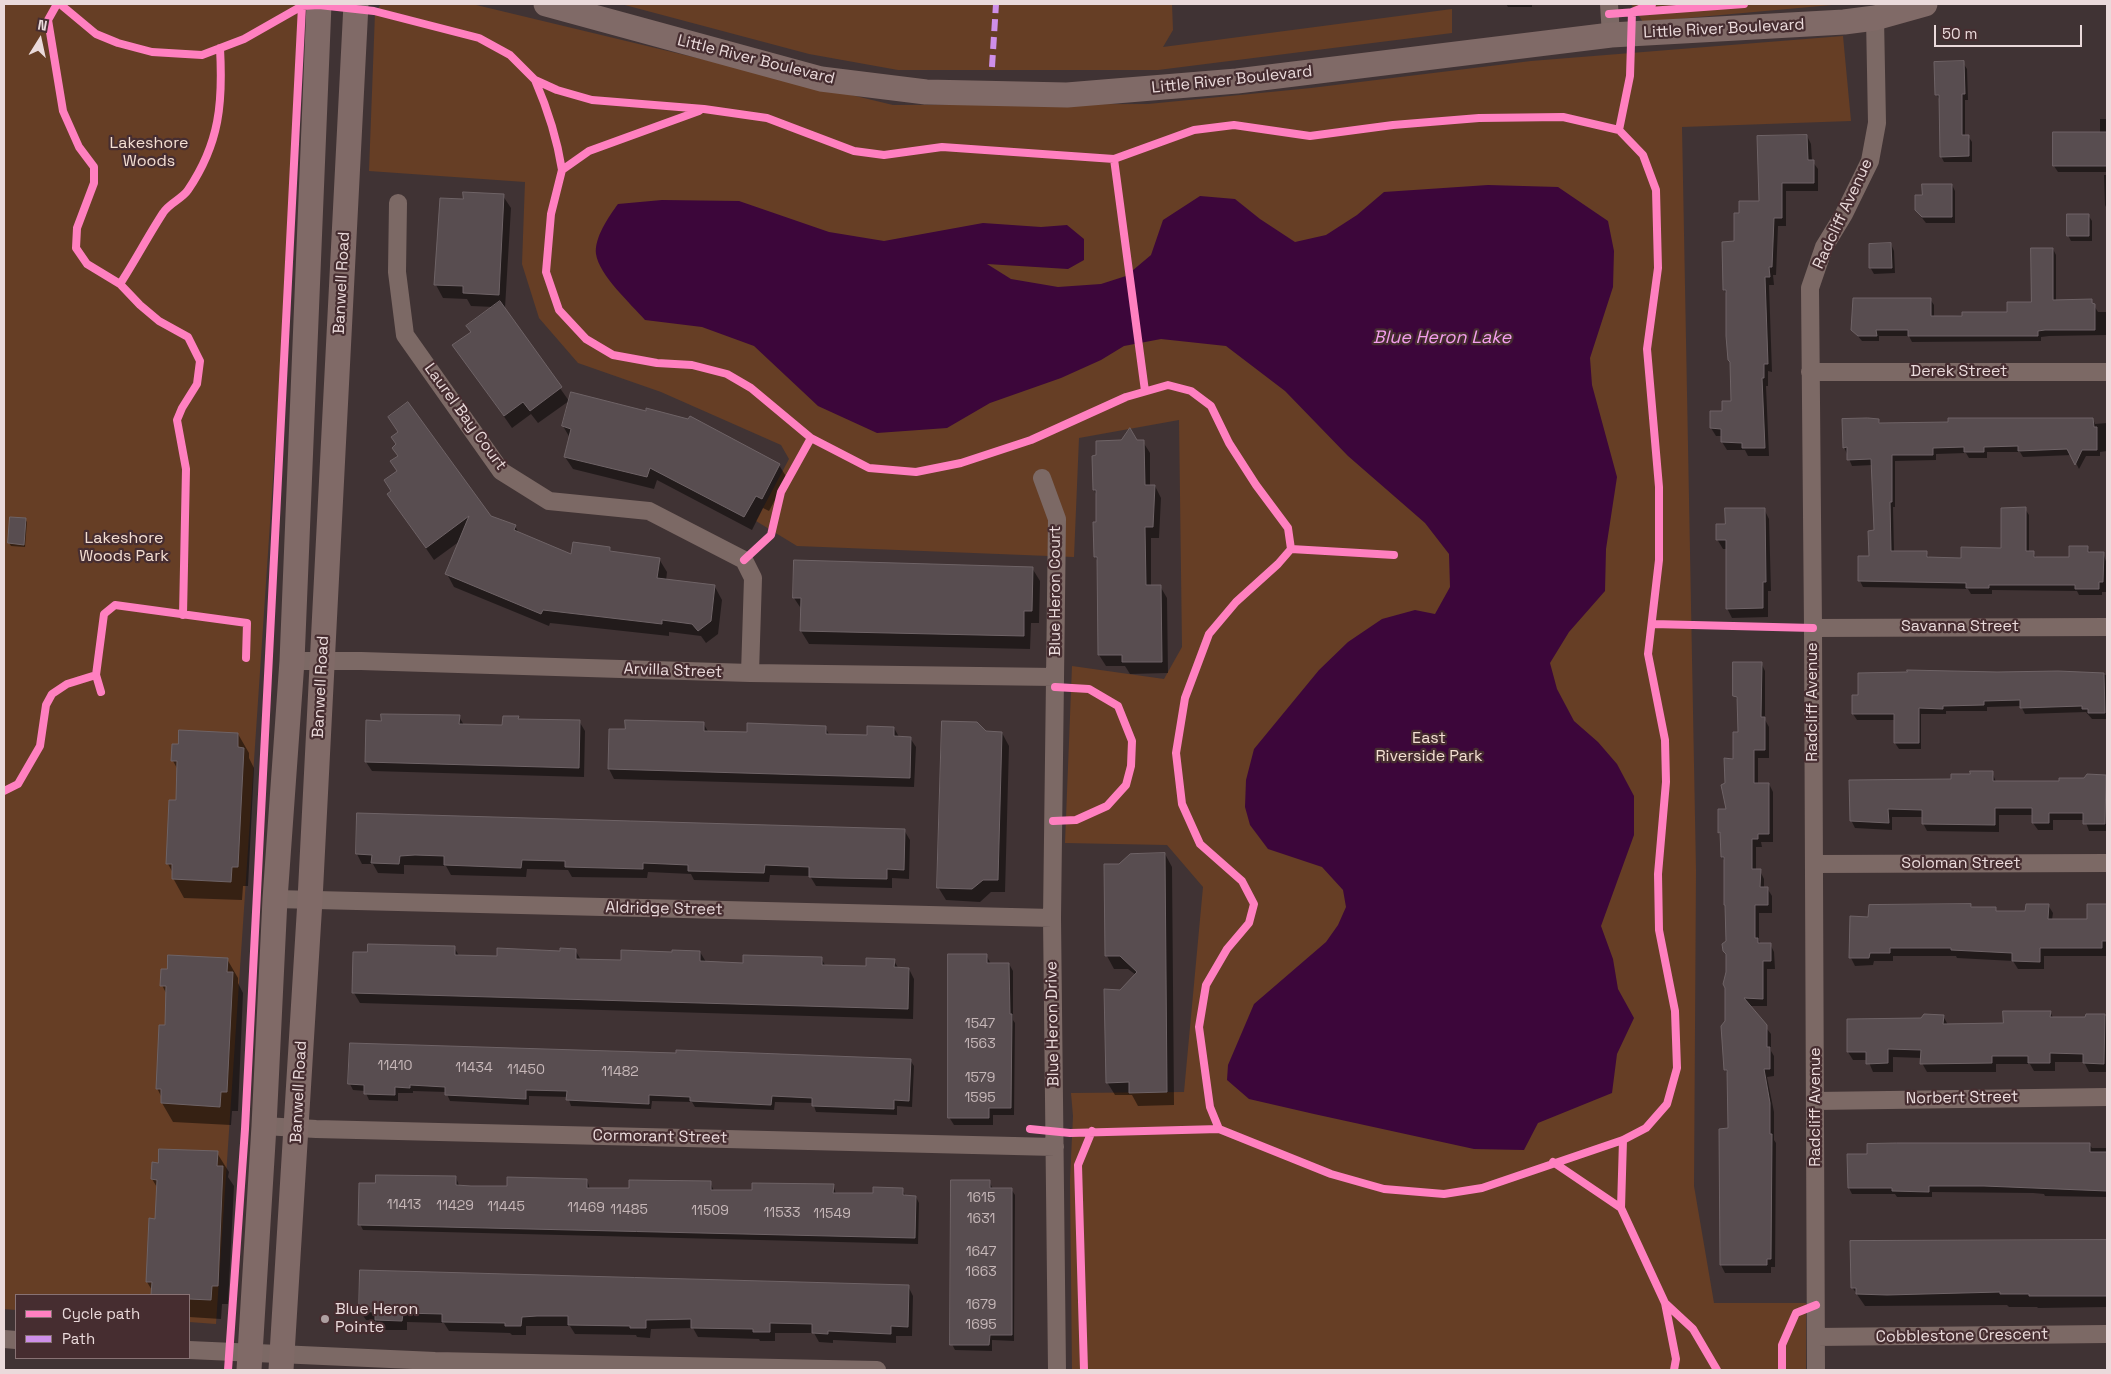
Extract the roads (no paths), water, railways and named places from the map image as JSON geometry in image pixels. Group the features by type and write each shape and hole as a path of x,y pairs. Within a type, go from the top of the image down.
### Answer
{"main road":[{"name":"Banwell Road","path":"249,1362 292,661 319,4"},
{"name":"Banwell Road","path":"282,1362 310,900 356,4"},
{"name":"Little River Boulevard","path":"546,4 821,79 926,92 1066,95 1228,82 1610,35 1844,22 1875,18 1924,4"}],"street":[{"path":"1609,4 1610,35"},
{"name":"Radcliff Avenue","path":"1816,1370 1810,288 1824,247 1844,214 1870,161 1877,123 1875,18"},
{"name":"Laurel Bay Court","path":"398,202 397,272 405,335 501,471 549,501 649,511 744,560 753,578 750,673"},
{"name":"Derek Street","path":"1810,372 2107,372"},
{"name":"Blue Heron Court","path":"1042,478 1057,519 1055,677"},
{"name":"Savanna Street","path":"1813,628 2107,627"},
{"name":"Arvilla Street","path":"292,661 750,673 1055,677"},
{"name":"Blue Heron Drive","path":"1055,677 1052,918 1056,1370"},
{"name":"Soloman Street","path":"1814,864 2107,863"},
{"name":"Aldridge Street","path":"276,899 1052,918"},
{"name":"Norbert Street","path":"1816,1100 2107,1097"},
{"name":"Cormorant Street","path":"264,1126 1055,1147"},
{"name":"Cobblestone Crescent","path":"1816,1337 2107,1334"},
{"path":"190,1350 249,1362 436,1366 877,1370"}],"water":[{"name":"Blue Heron Lake","path":"1488,185 1558,187 1608,221 1614,251 1613,287 1590,358 1592,385 1617,477 1606,549 1605,591 1569,632 1550,663 1557,689 1574,721 1598,742 1617,764 1634,796 1634,835 1601,926 1613,959 1618,989 1634,1018 1617,1054 1612,1093 1538,1123 1524,1150 1474,1149 1249,1099 1227,1080 1228,1065 1254,1004 1326,942 1338,925 1346,907 1343,890 1322,867 1268,849 1250,825 1245,807 1246,780 1254,749 1319,670 1348,642 1382,619 1415,610 1435,614 1450,587 1449,554 1425,523 1348,456 1285,391 1226,346 1161,339 1124,346 1101,360 1061,378 990,403 947,428 877,433 818,406 754,346 702,327 645,320 609,280 598,262 596,254 597,241 600,234 618,204 662,200 739,201 829,232 884,241 983,223 1041,227 1067,225 1084,239 1084,260 1068,269 987,264 1011,279 1058,287 1101,284 1126,276 1151,255 1163,220 1200,196 1235,199 1260,219 1295,242 1326,235 1357,215 1384,192"}],"place":[{"name":"Blue Heron Pointe","path":"325,1319"}],"park label":[{"name":"Lakeshore Woods","path":"149,153"},
{"name":"Lakeshore Woods Park","path":"124,548"},
{"name":"East Riverside Park","path":"1429,748"}]}
